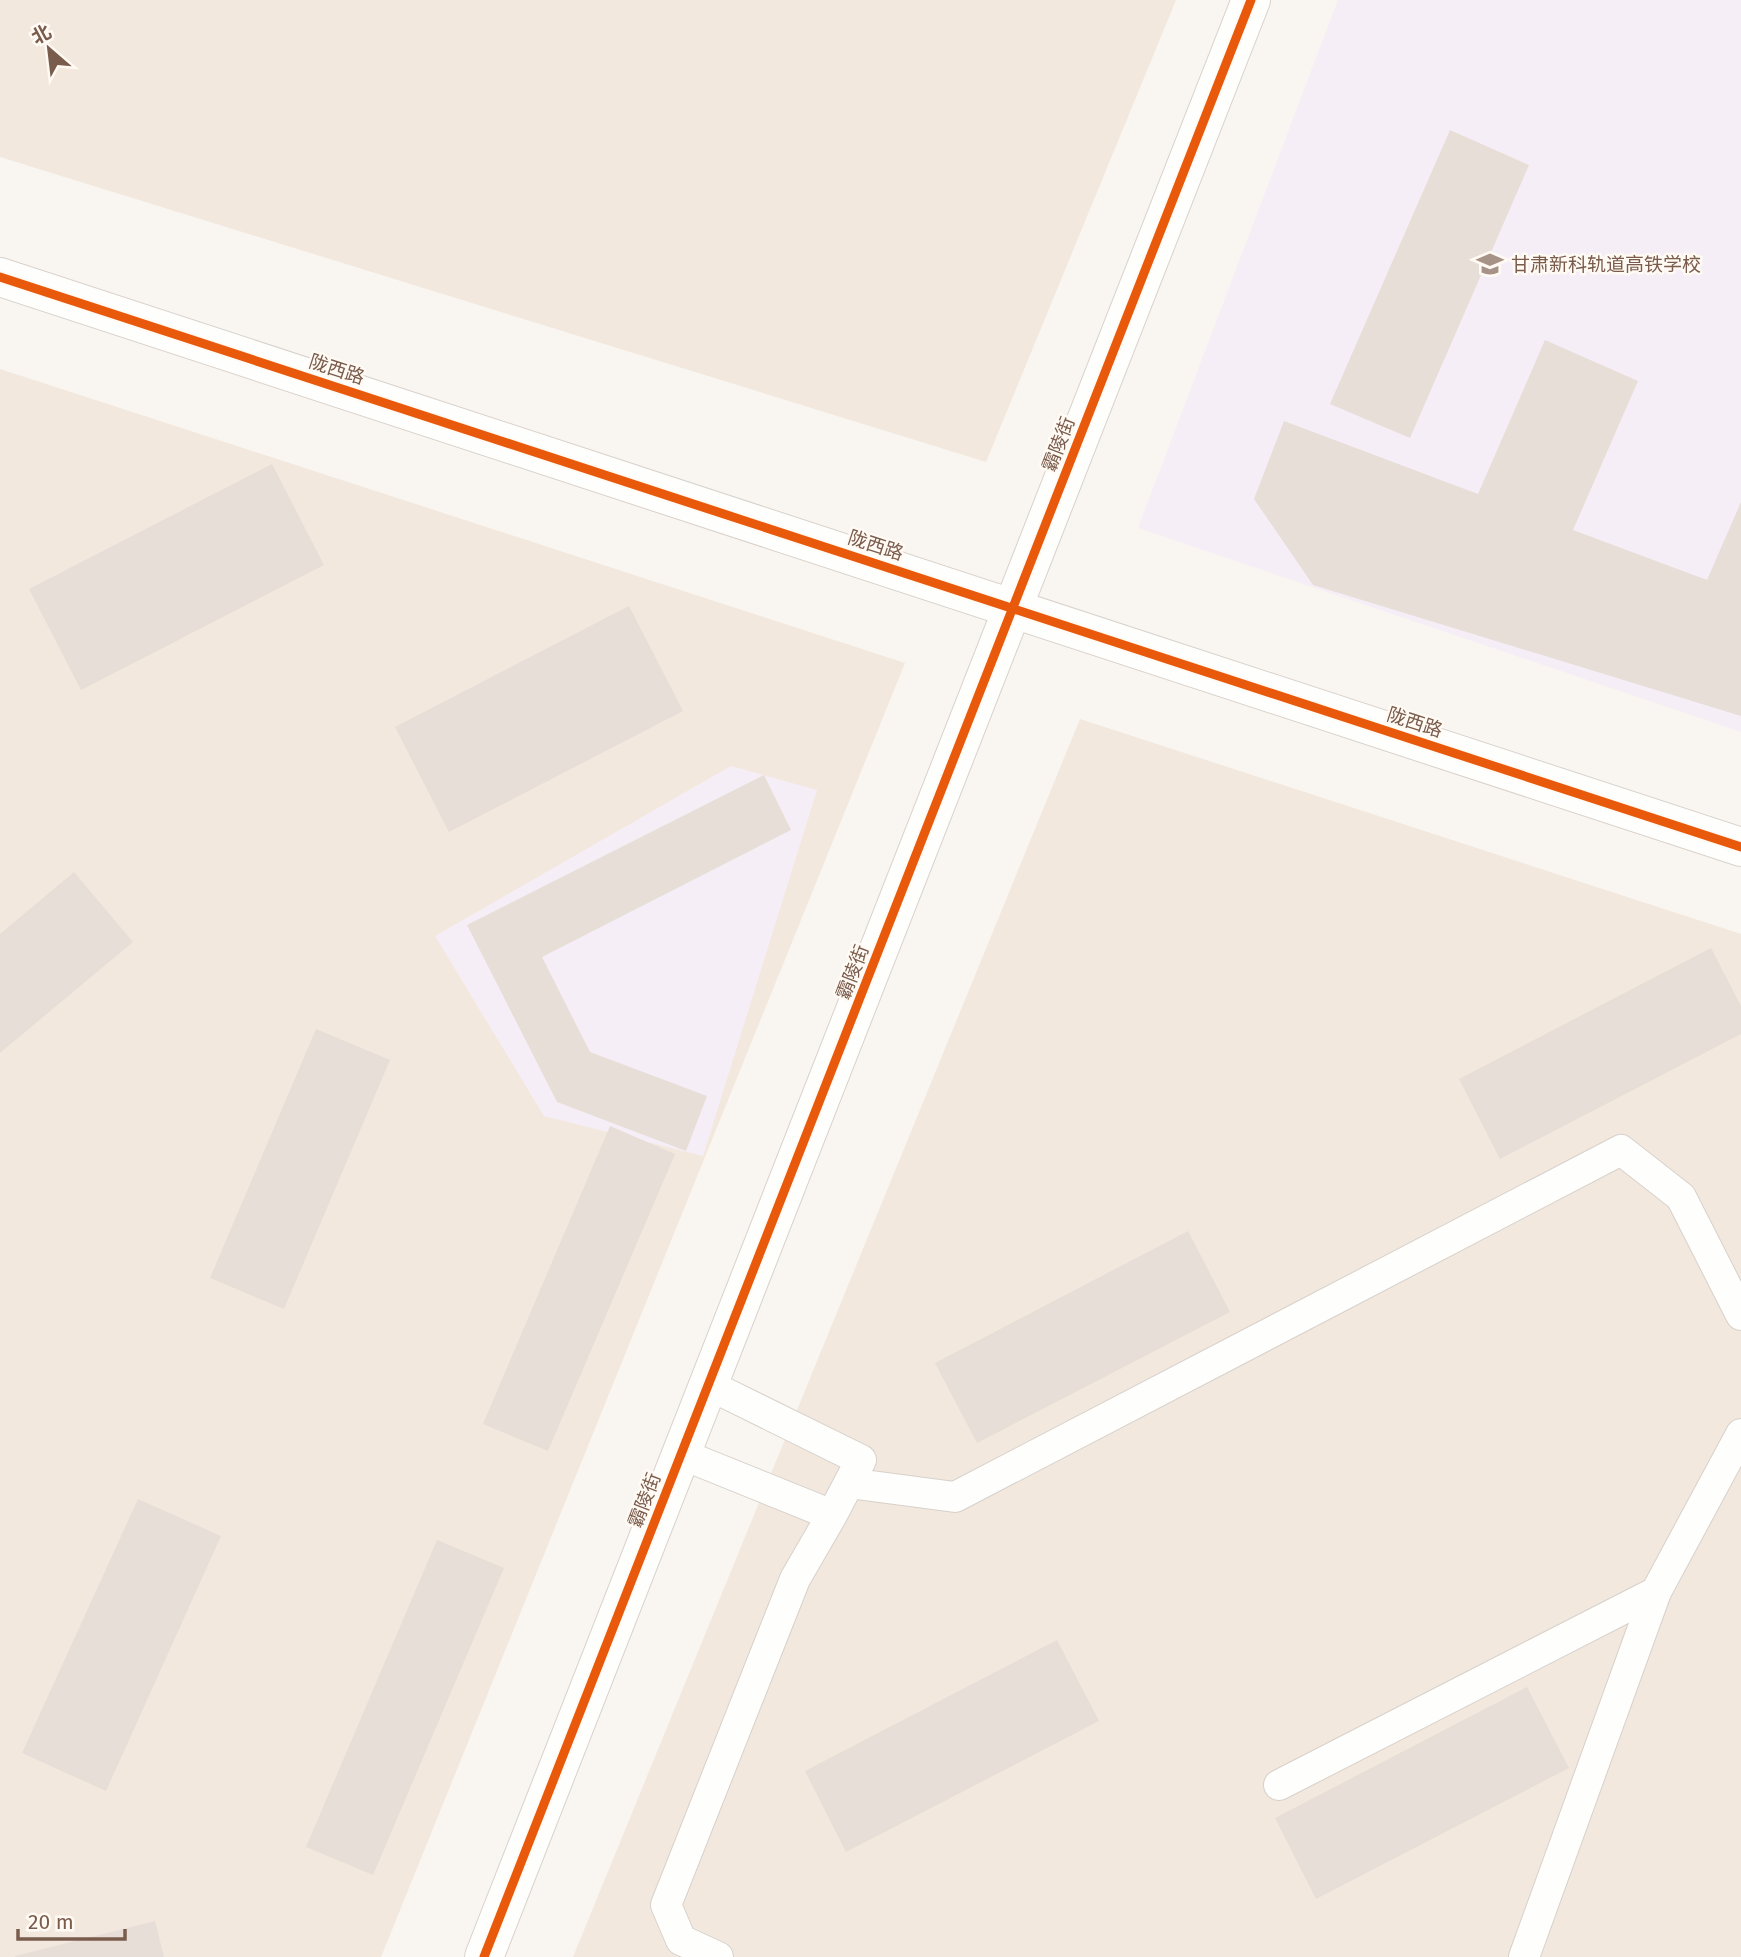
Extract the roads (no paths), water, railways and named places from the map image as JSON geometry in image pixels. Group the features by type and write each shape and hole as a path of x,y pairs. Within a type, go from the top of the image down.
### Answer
{"street":[{"name":"霸陵街","path":"484,1957 1251,0"},
{"name":"陇西路","path":"0,277 1741,847"},
{"path":"849,1483 955,1497 1621,1150 1681,1197 1741,1315"},
{"path":"709,1385 861,1460 795,1579 666,1905 681,1940 718,1957"},
{"path":"1524,1957 1656,1592 1741,1434"},
{"path":"681,1454 832,1515"},
{"path":"1279,1785 1656,1592"}],"place":[{"name":"甘肃新科轨道高铁学校","path":"1490,264"}]}
